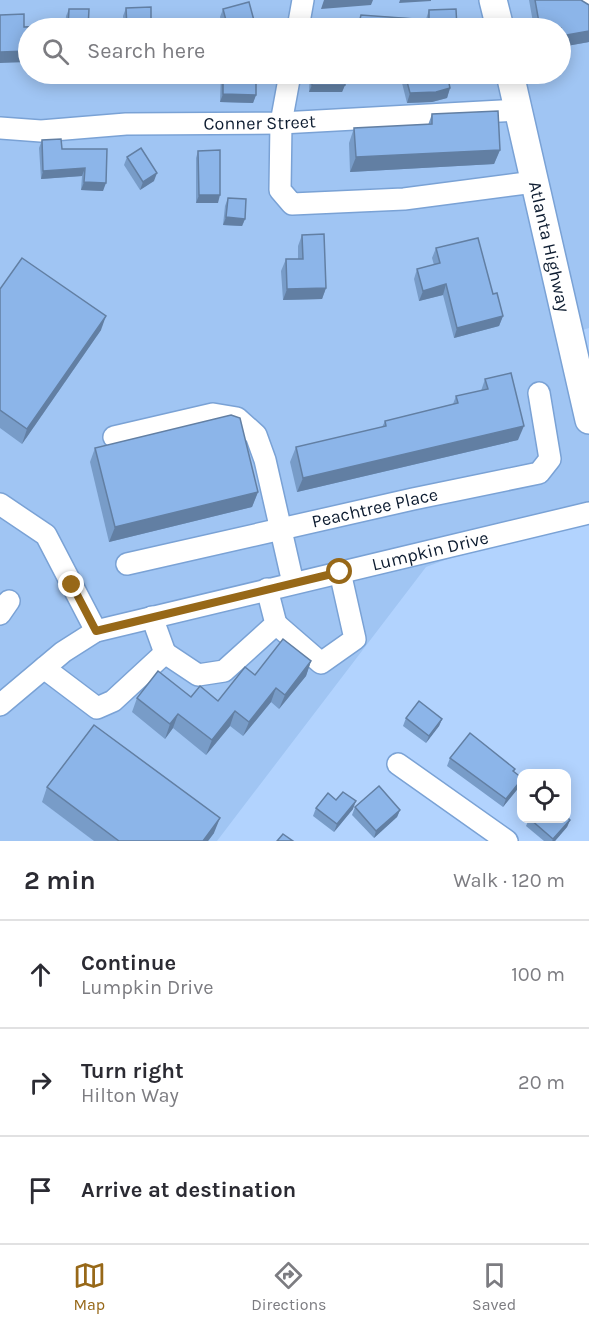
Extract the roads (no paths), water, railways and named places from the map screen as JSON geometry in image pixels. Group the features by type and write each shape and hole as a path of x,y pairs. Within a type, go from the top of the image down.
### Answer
{"main road":[{"path":"493,0 498,18"},
{"name":"Atlanta Highway","path":"512,84 589,420"}],"street":[{"path":"300,18 303,0"},
{"path":"288,84 281,123 280,190 292,204 404,200 534,182"},
{"name":"Conner Street","path":"0,129 41,131 126,124 281,123 518,110"},
{"name":"Peachtree Place","path":"127,564 538,473 550,459 539,393"},
{"path":"114,437 213,414 237,418 256,435 265,460 293,583"},
{"path":"0,504 46,535 96,631"},
{"name":"Lumpkin Drive","path":"0,705 63,652 96,631 589,513"},
{"path":"267,589 276,624 321,663 355,639 340,572"},
{"path":"152,617 165,653 198,675 224,671 276,624"},
{"path":"44,668 97,708 113,701 165,653"},
{"path":"398,764 507,841"}]}
